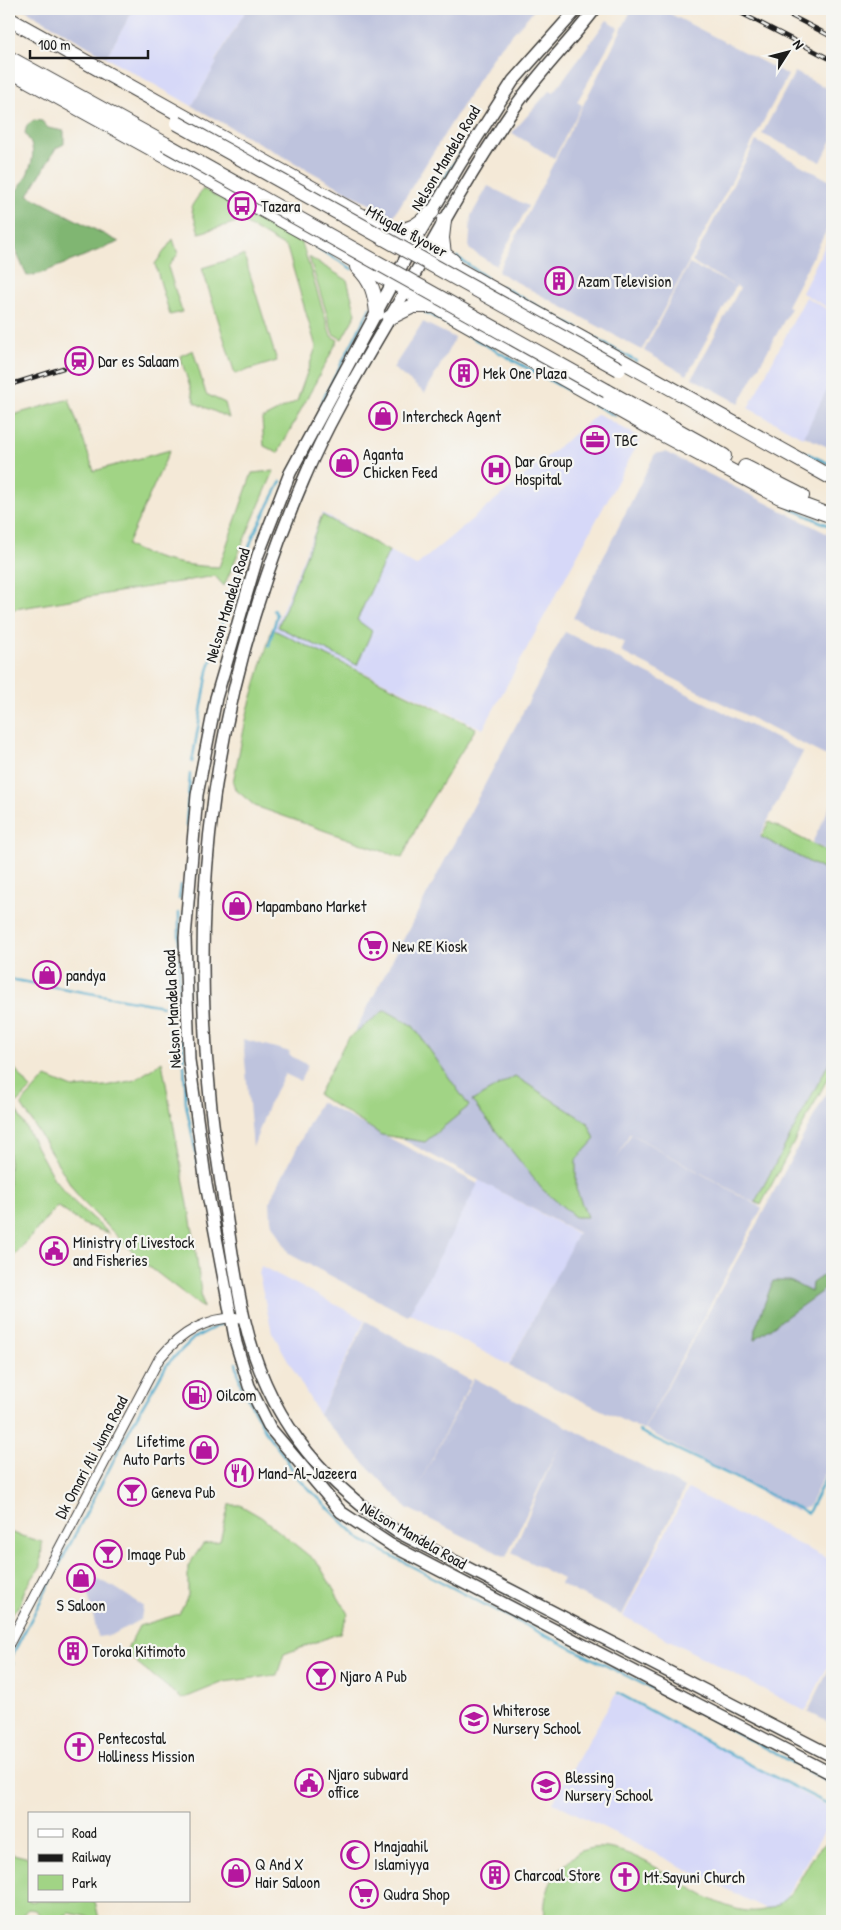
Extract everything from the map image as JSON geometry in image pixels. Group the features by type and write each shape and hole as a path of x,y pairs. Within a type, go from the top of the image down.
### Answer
{"highway":[{"path":"9,19 414,243 832,478"},
{"name":"Mfugale flyover","path":"9,30 781,459 832,483"},
{"path":"9,58 728,458 832,509"},
{"path":"9,70 406,289 658,432 780,497 832,516"},
{"path":"377,224 395,230 404,230 421,222 432,212"},
{"path":"444,220 442,238 444,254 480,281"},
{"path":"341,253 369,280 383,316 412,306 438,307"}],"main road":[{"name":"Nelson Mandela Road","path":"577,9 528,64 498,103 414,243 393,282 383,316 324,436 272,558 228,710 211,806 202,943 202,1011 206,1064 220,1180 244,1318 264,1382 292,1432 320,1469 362,1508 396,1531 832,1756"},
{"name":"Nelson Mandela Road","path":"595,9 517,103 444,220 406,289 383,316 290,473 258,555 216,698 201,769 190,860 186,938 189,1060 206,1184 230,1317 249,1386 270,1428 341,1512 361,1527 391,1545 832,1774"}],"street":[{"name":"Dk Omari Ali Juma Road","path":"9,1644 159,1359 169,1346 192,1329 208,1322 230,1317 244,1318"}],"shaded area":[{"path":"24,9 134,9 106,57"},
{"path":"134,9 247,9 215,61 217,63 192,106 106,57"},
{"path":"247,9 535,9 495,53 393,217 192,106 217,63 215,62"},
{"path":"632,9 661,9 788,75 642,350 498,272"},
{"path":"607,20 618,28 577,102 582,105 554,158 512,133 550,90 554,92"},
{"path":"795,72 832,91 832,140 821,162 762,134"},
{"path":"756,141 832,182 832,220 787,306 791,308 739,403 692,378 740,288 736,286 687,375 644,351 689,264 734,285 692,262"},
{"path":"488,186 528,206 496,266 469,249 471,216"},
{"path":"832,231 832,310 802,293"},
{"path":"806,297 832,312 832,383 804,438 748,408"},
{"path":"423,322 455,338 425,393 393,368"},
{"path":"832,379 832,449 804,436"},
{"path":"598,414 641,438 483,729 274,630 322,513 416,566"},
{"path":"665,452 832,536 832,759 621,652 625,643 573,618 655,454"},
{"path":"565,632 803,752 760,836 832,874 832,1064 758,1205 630,1133 616,1160 631,1134 762,1208 643,1430 509,1366 578,1233 321,1096"},
{"path":"832,802 832,853 812,843"},
{"path":"243,1039 290,1052 289,1055 308,1065 300,1081 285,1074 270,1101 253,1147"},
{"path":"832,1082 832,1460 809,1506 796,1511 644,1429 752,1233"},
{"path":"320,1102 478,1184 408,1316 289,1254 271,1220 270,1201"},
{"path":"479,1180 578,1234 509,1365 409,1313"},
{"path":"261,1266 365,1320 319,1415 272,1332 259,1275"},
{"path":"366,1321 471,1381 413,1496 474,1378 685,1488 622,1615 560,1584 563,1579 512,1553 560,1443 506,1557 407,1508 319,1415"},
{"path":"688,1489 832,1561 832,1658 805,1711 623,1616"},
{"path":"83,1573 114,1587 143,1606 141,1619 112,1635 98,1637"},
{"path":"832,1663 832,1724 808,1712"},
{"path":"616,1694 832,1809 832,1818 776,1914 553,1802"}],"green space":[{"path":"34,120 42,121 48,128 64,131 64,144 56,148 28,195 119,242 39,274 27,276 11,240 9,241 9,198 19,188 30,168 33,153 30,141 25,133 27,125"},
{"path":"203,189 302,243 331,336 338,340 278,453 264,446 262,419 297,401 316,347 287,248 241,221 199,233 191,207"},
{"path":"173,239 178,254 168,267 182,312 170,315 155,264"},
{"path":"244,255 277,361 235,374 202,268"},
{"path":"309,257 347,280 356,314 342,339 333,334"},
{"path":"193,350 206,394 225,403 229,418 195,403 180,356"},
{"path":"69,399 94,471 170,450 127,545 160,559 183,564 219,567 252,473 274,471 224,586 215,576 9,610 9,416"},
{"path":"322,515 389,551 357,620 372,631 357,665 278,627"},
{"path":"272,629 476,728 425,810 402,858 255,806 235,789 233,782 248,710"},
{"path":"769,822 832,854 832,874 761,837"},
{"path":"385,1010 413,1026 469,1106 425,1142 382,1135 318,1095 347,1039"},
{"path":"832,1057 832,1070 761,1205 755,1202"},
{"path":"9,1061 31,1089 14,1106 54,1179 76,1204 110,1234 83,1224 57,1206 9,1262"},
{"path":"162,1062 194,1237 203,1308 143,1262 79,1198 21,1104 46,1077 73,1088 105,1086 135,1080"},
{"path":"515,1076 588,1123 595,1139 576,1160 576,1189 587,1217 575,1217 542,1189 472,1101"},
{"path":"828,1272 832,1275 832,1284 754,1340 755,1329 773,1281 790,1281 811,1292 812,1283"},
{"path":"229,1505 240,1505 261,1517 318,1563 348,1614 340,1633 284,1654 277,1675 224,1682 182,1699 125,1653 139,1626 179,1614 188,1595 188,1566 203,1544 220,1541"},
{"path":"9,1532 42,1542 41,1566 25,1589 20,1605 9,1616"},
{"path":"832,1840 832,1915 823,1921 545,1921 546,1898 550,1884 558,1872 581,1851 603,1848 625,1853 649,1863 720,1903 742,1910 764,1910 783,1901 795,1887 817,1851"},
{"path":"9,1853 28,1858 28,1902 95,1902 99,1919 69,1913 55,1921 44,1921 36,1910 28,1909 17,1921 9,1921"}],"waterway":[{"path":"811,9 832,17"},
{"path":"424,211 461,152"},
{"path":"316,247 352,269"},
{"path":"457,257 487,278"},
{"path":"501,286 636,361"},
{"path":"320,405 370,308"},
{"path":"425,312 615,416"},
{"path":"780,441 832,465"},
{"path":"226,609 254,534 281,481"},
{"path":"790,508 832,527"},
{"path":"269,646 277,615 274,610"},
{"path":"192,762 208,671 223,620"},
{"path":"186,826 190,774"},
{"path":"179,899 181,885"},
{"path":"179,913 179,945"},
{"path":"179,958 179,1008"},
{"path":"9,979 163,1006"},
{"path":"182,1025 186,1104 198,1164"},
{"path":"13,1654 133,1423 168,1363 194,1338 223,1323"},
{"path":"236,1363 241,1386 267,1434 287,1460 295,1475 360,1539 491,1608 685,1705 832,1784"},
{"path":"639,1431 808,1513 832,1466"},
{"path":"832,1507 826,1521 829,1533 832,1535"},
{"path":"9,1669 13,1663"},
{"path":"618,1693 749,1764 832,1806"}],"railway":[{"path":"733,9 832,60"},
{"path":"778,9 832,37"},
{"path":"9,385 63,368"}],"place":[{"name":"Tazara","path":"242,206"},
{"name":"Azam Television","path":"559,281"},
{"name":"Dar es Salaam","path":"79,361"},
{"name":"Mek One Plaza","path":"464,373"},
{"name":"Intercheck Agent","path":"383,416"},
{"name":"TBC","path":"595,440"},
{"name":"Aganta Chicken Feed","path":"344,463"},
{"name":"Dar Group Hospital","path":"496,470"},
{"name":"Mapambano Market","path":"237,906"},
{"name":"New RE Kiosk","path":"373,946"},
{"name":"pandya","path":"47,975"},
{"name":"Ministry of Livestock and Fisheries","path":"54,1251"},
{"name":"Oilcom","path":"197,1395"},
{"name":"Lifetime Auto Parts","path":"204,1450"},
{"name":"Mand-Al-Jazeera","path":"239,1473"},
{"name":"Geneva Pub","path":"132,1492"},
{"name":"Image Pub","path":"108,1554"},
{"name":"S Saloon","path":"81,1578"},
{"name":"Toroka Kitimoto","path":"73,1651"},
{"name":"Njaro A Pub","path":"321,1676"},
{"name":"Whiterose Nursery School","path":"474,1719"},
{"name":"Pentecostal Holliness Mission","path":"79,1747"},
{"name":"Njaro subward office","path":"309,1783"},
{"name":"Blessing Nursery School","path":"546,1786"},
{"name":"Mnajaahil Islamiyya","path":"355,1855"},
{"name":"Q And X Hair Saloon","path":"236,1873"},
{"name":"Charcoal Store","path":"495,1875"},
{"name":"Mt.Sayuni Church","path":"625,1877"},
{"name":"Qudra Shop","path":"364,1894"}]}
